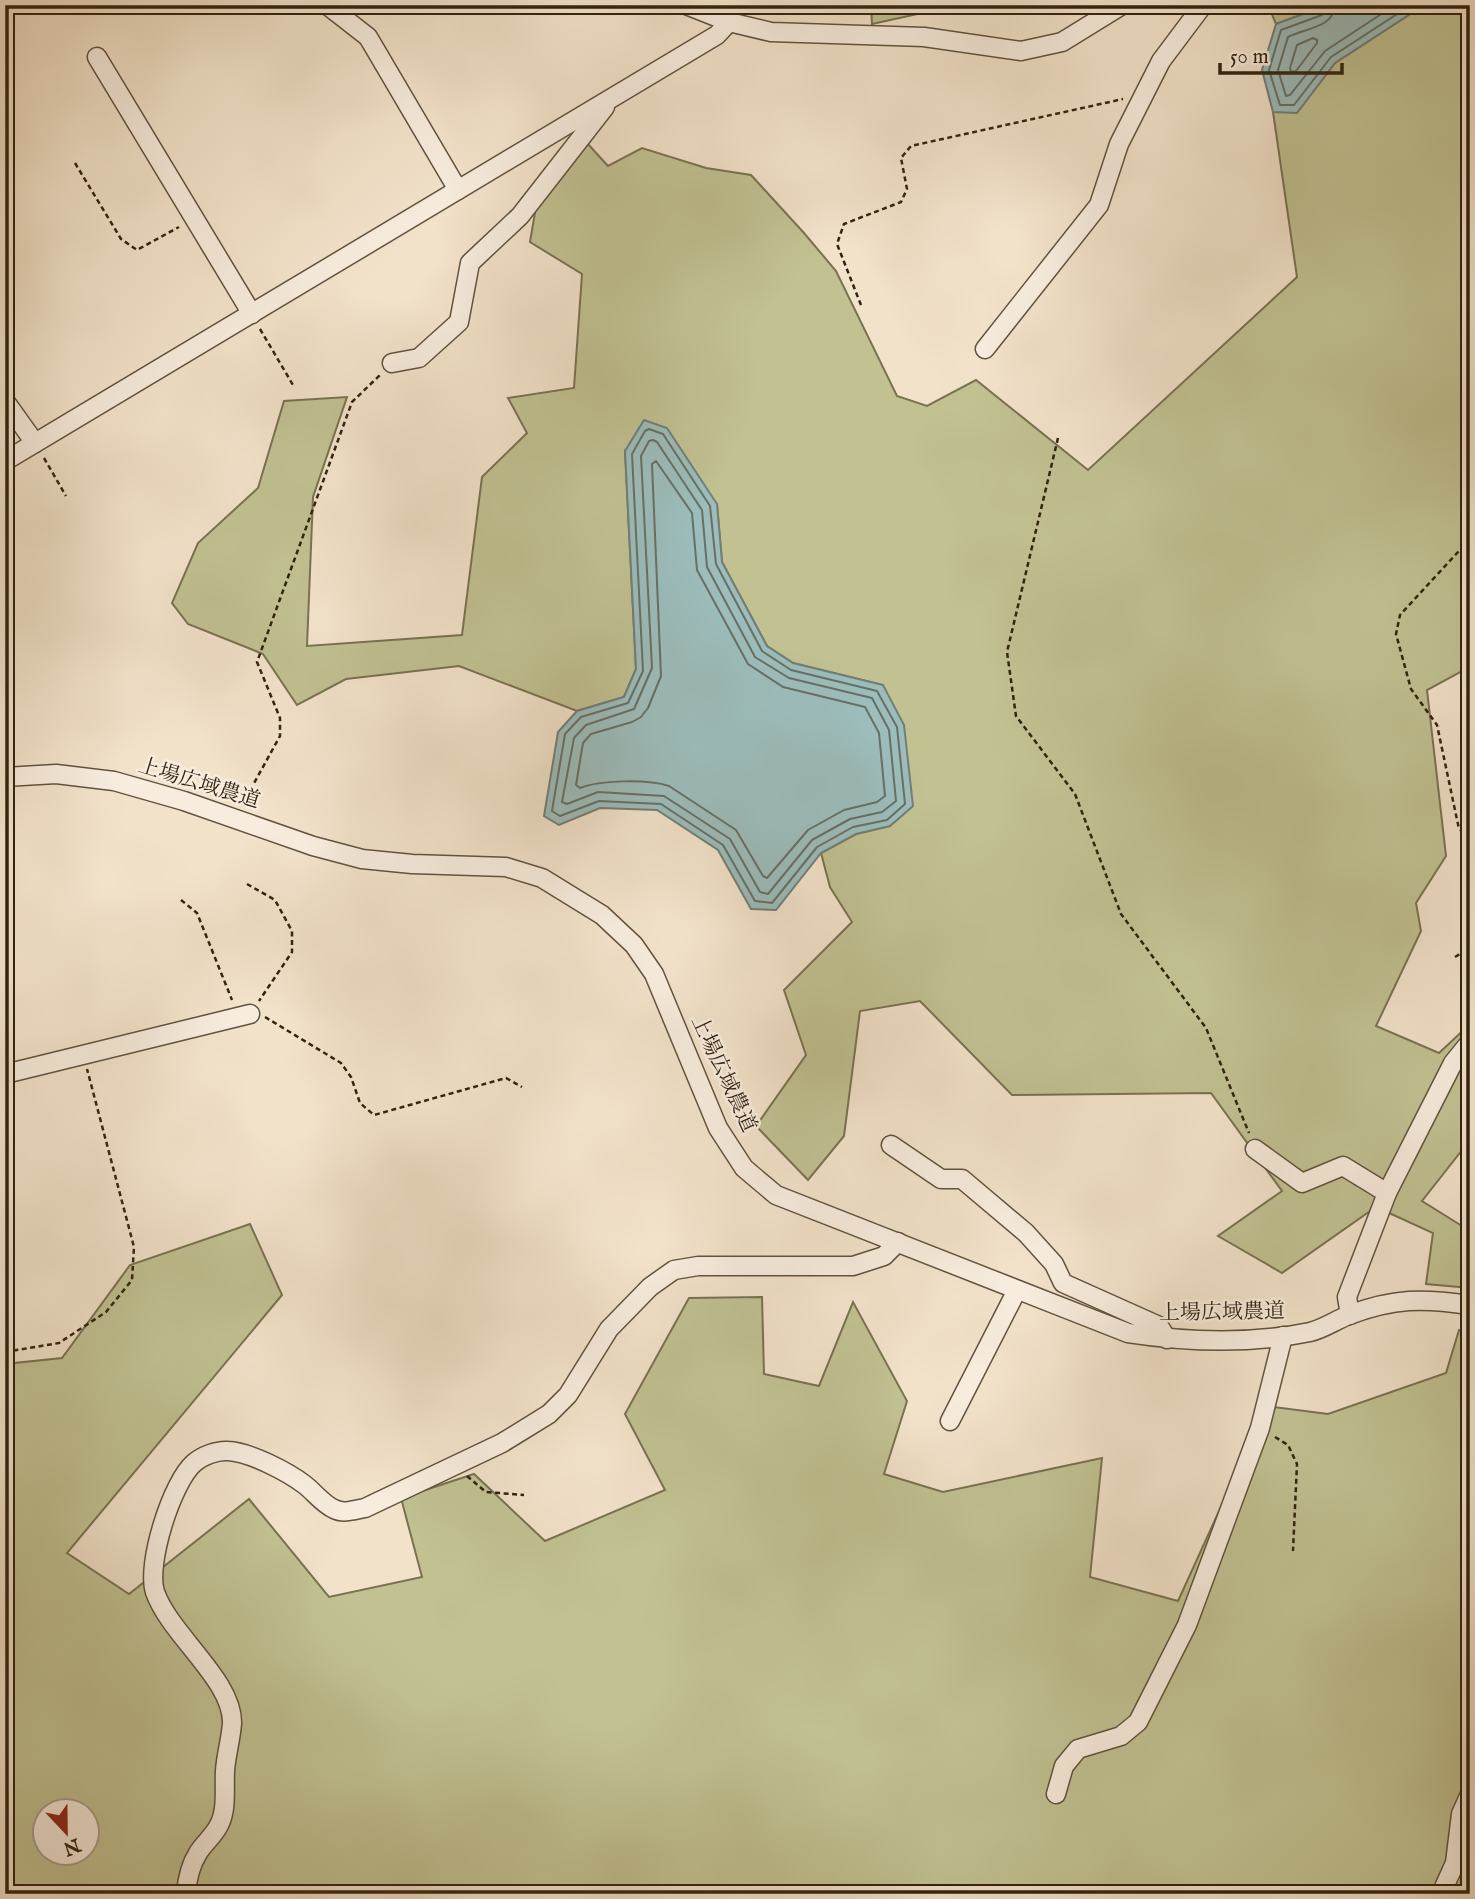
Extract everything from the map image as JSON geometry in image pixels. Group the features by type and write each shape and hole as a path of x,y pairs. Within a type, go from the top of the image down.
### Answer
{"street":[{"path":"327,5 368,37 458,190"},
{"path":"687,5 729,22 771,32 924,37 1021,51 1062,42 1122,5"},
{"path":"985,349 1099,205 1119,144 1161,61 1203,5"},
{"path":"5,461 717,35 729,22"},
{"path":"97,57 252,314"},
{"path":"392,363 419,358 459,321 470,263 520,216 611,98"},
{"path":"5,401 35,443"},
{"name":"上場広域農道","path":"5,777 56,775 114,782 184,801 313,846 362,859 411,864 506,867 542,878 602,915 634,945 654,974 718,1128 744,1168 776,1195 1128,1333 1167,1339 1283,1336 1314,1331 1350,1315 1393,1301 1434,1299 1470,1305"},
{"path":"5,1074 242,1016"},
{"path":"1350,1315 1347,1297 1387,1193 1453,1063 1470,1042"},
{"path":"891,1145 940,1179 962,1179 1026,1233 1054,1264 1063,1283 1160,1326 1167,1339"},
{"path":"1255,1149 1302,1183 1343,1166 1387,1193"},
{"path":"186,1894 197,1854 219,1826 223,1814 225,1770 232,1721 223,1694 211,1672 170,1623 155,1591 152,1575 154,1556 178,1483 194,1462 209,1454 228,1451 267,1462 303,1483 334,1509 346,1512 365,1508 502,1443 549,1414 568,1395 609,1329 650,1287 674,1270 698,1266 853,1266 884,1256 898,1242"},
{"path":"950,1421 1017,1290"},
{"path":"1056,1794 1064,1766 1078,1749 1121,1736 1138,1721 1187,1625 1260,1428 1283,1336"},
{"path":"1441,1894 1455,1863 1461,1814 1470,1794"}],"path":[{"path":"861,305 838,244 845,224 901,202 907,189 901,158 911,146 1144,94"},
{"path":"75,163 121,239 137,250 195,219"},
{"path":"252,314 293,385"},
{"path":"235,818 280,736 280,718 257,662 352,402 392,363"},
{"path":"1058,438 1007,652 1016,716 1075,794 1121,914 1206,1028 1255,1149"},
{"path":"35,443 66,496"},
{"path":"1470,539 1401,615 1396,634 1411,690 1437,725 1459,829 1470,835"},
{"path":"242,1016 292,951 292,931 275,900 247,884"},
{"path":"181,900 197,914 232,1000 242,1016"},
{"path":"1455,957 1470,948"},
{"path":"242,1016 269,1018 341,1063 351,1077 360,1103 374,1115 506,1078 522,1087"},
{"path":"5,1352 60,1343 106,1312 132,1280 134,1247 83,1056"},
{"path":"1260,1428 1288,1445 1297,1464 1293,1551"},
{"path":"454,1465 486,1492 524,1495"}],"green space":[{"path":"871,5 945,5 945,8 872,24"},
{"path":"1268,5 1328,5 1276,24"},
{"path":"1424,5 1470,5 1470,687 1462,671 1427,690 1446,856 1416,903 1421,931 1376,1026 1439,1053 1470,1024 1470,1140 1422,1201 1470,1231 1470,1288 1426,1284 1433,1233 1376,1207 1282,1273 1218,1236 1282,1191 1211,1093 1012,1095 920,1001 860,1011 844,1136 808,1180 756,1126 806,1055 784,990 852,922 830,887 821,853 856,834 890,826 883,685 793,663 767,646 722,562 717,504 625,451 636,669 624,697 577,711 459,666 346,679 297,705 263,654 188,624 172,603 198,543 258,488 284,401 347,397 313,497 307,646 462,635 482,477 527,433 508,398 574,388 582,274 530,242 540,183 587,143 608,166 642,148 706,168 751,175 836,271 897,396 927,406 976,380 1088,470 1297,277 1273,112 1297,112 1335,63"},
{"path":"250,1224 282,1295 67,1553 129,1594 249,1499 329,1597 422,1577 401,1498 474,1474 545,1541 665,1490 625,1414 689,1298 762,1297 764,1374 819,1386 853,1302 907,1401 884,1474 943,1492 1102,1458 1090,1577 1178,1601 1267,1406 1328,1414 1446,1373 1459,1330 1470,1331 1470,1894 8,1894 5,1891 5,1364 62,1358 130,1265"}],"water":[{"path":"1328,5 1424,5 1335,63 1297,113 1273,112 1262,70 1276,24"},
{"path":"644,420 667,428 717,504 722,562 767,646 793,663 883,685 904,725 913,806 890,826 856,834 821,853 776,910 751,909 718,850 657,810 600,808 559,825 544,816 558,732 577,711 624,697 636,669 625,451"}]}
